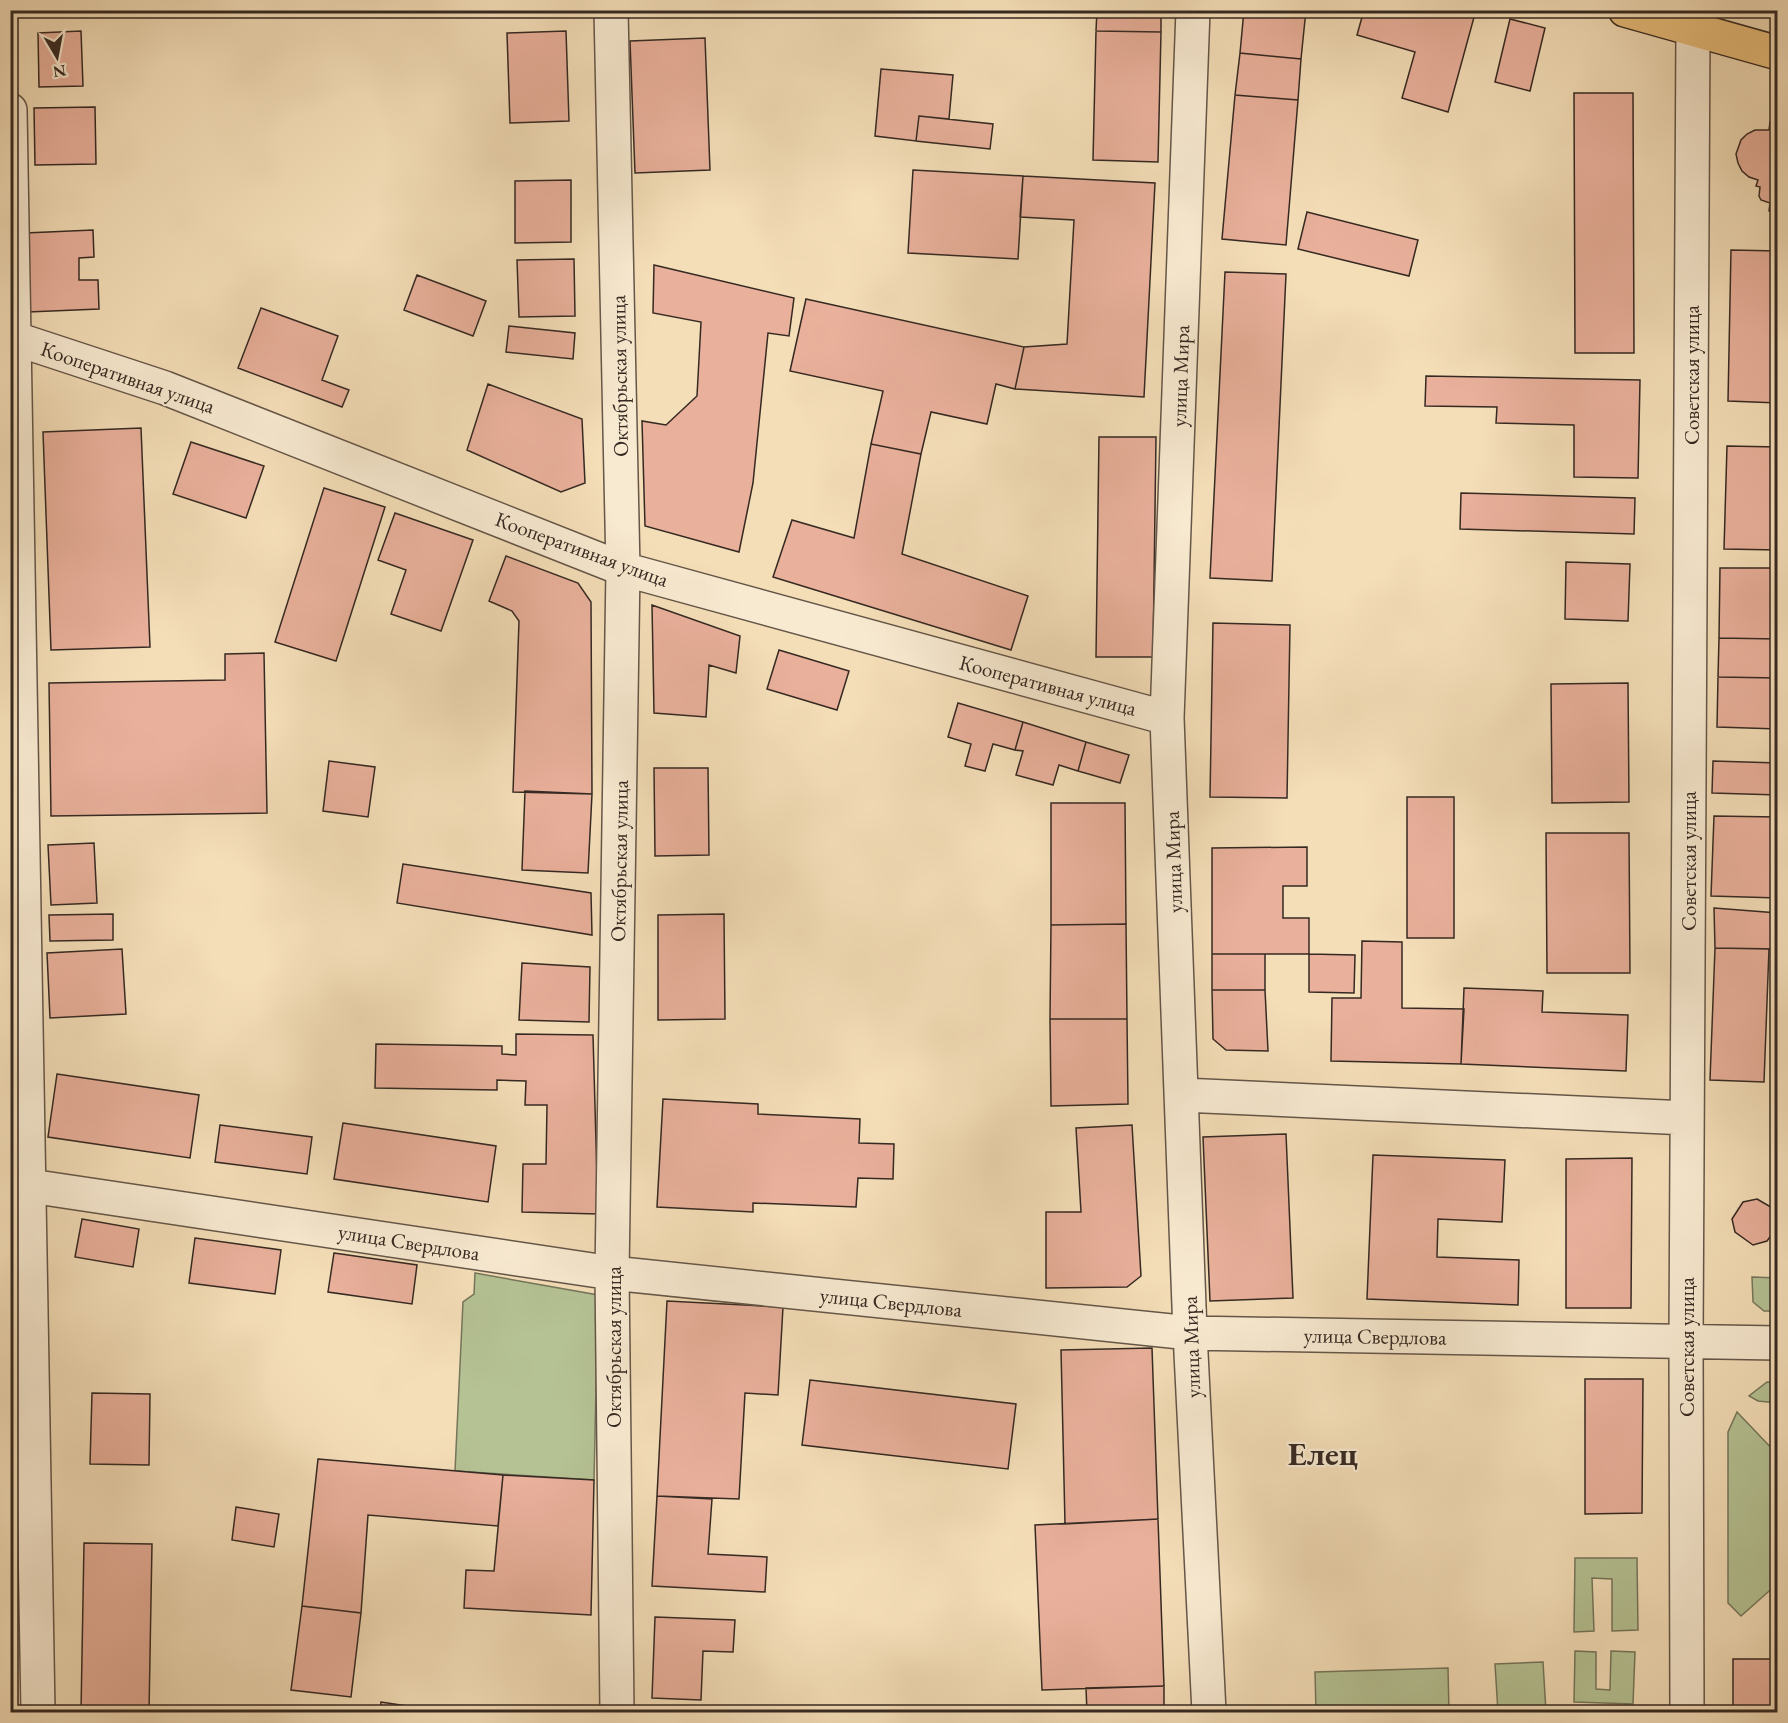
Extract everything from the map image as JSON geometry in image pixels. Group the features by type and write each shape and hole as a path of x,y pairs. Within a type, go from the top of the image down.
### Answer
{"main road":[{"path":"1625,10 1693,20 1778,53"}],"street":[{"name":"Октябрьская улица","path":"611,10 624,569 612,1273 617,1713"},
{"name":"улица Мира","path":"1193,10 1167,718 1190,1333 1209,1713"},
{"name":"Советская улица","path":"1687,1713 1686,1341 1693,20"},
{"path":"10,110 20,1184 38,1713"},
{"name":"Кооперативная улица","path":"12,337 165,388 624,569 1167,718"},
{"path":"1182,1095 1687,1118"},
{"name":"улица Свердлова","path":"20,1184 612,1273 1190,1333 1778,1343"}],"green space":[{"path":"475,1273 598,1295 594,1480 455,1471 463,1302 474,1294"},
{"path":"1752,1277 1777,1278 1777,1311 1764,1311 1753,1302"},
{"path":"1767,1382 1777,1383 1777,1403 1758,1401 1749,1396"},
{"path":"1737,1412 1778,1455 1777,1584 1741,1616 1728,1603 1728,1432"},
{"path":"1575,1558 1637,1558 1638,1630 1612,1631 1612,1579 1592,1578 1594,1631 1574,1632"},
{"path":"1575,1651 1596,1652 1596,1689 1610,1690 1611,1651 1635,1652 1633,1704 1574,1702"},
{"path":"1543,1662 1546,1712 1498,1712 1495,1664"},
{"path":"1448,1668 1449,1712 1316,1712 1315,1672"}],"building":[{"path":"37,10 102,10 102,16 37,16"},
{"path":"1097,10 1161,10 1161,32 1096,31"},
{"path":"1244,10 1306,10 1301,59 1240,53"},
{"path":"1364,10 1476,10 1448,112 1402,98 1415,52 1357,35"},
{"path":"1510,19 1545,28 1530,91 1495,82"},
{"path":"81,31 83,86 39,87 38,33"},
{"path":"566,31 569,121 510,123 507,33"},
{"path":"1096,31 1161,32 1158,162 1093,160"},
{"path":"705,38 710,170 635,173 630,41"},
{"path":"1240,53 1301,59 1298,100 1235,95"},
{"path":"881,69 953,75 949,119 919,116 916,141 875,136"},
{"path":"1574,93 1633,93 1634,353 1575,353"},
{"path":"1235,95 1298,100 1286,245 1222,239"},
{"path":"95,107 96,164 35,165 34,108"},
{"path":"919,116 993,124 990,149 916,141"},
{"path":"1777,117 1778,213 1769,211 1770,203 1761,200 1760,187 1756,186 1758,180 1742,171 1736,154 1741,140 1747,134 1755,130 1769,130 1770,122 1775,123"},
{"path":"913,170 1023,176 1018,259 908,253"},
{"path":"1023,176 1155,183 1144,397 1015,389 1024,347 1067,344 1074,220 1020,217"},
{"path":"571,180 571,242 515,243 515,181"},
{"path":"1307,212 1418,240 1409,276 1298,249"},
{"path":"93,230 94,257 79,258 79,280 98,280 99,309 28,312 25,233"},
{"path":"1731,250 1778,251 1778,403 1728,401"},
{"path":"574,259 575,316 519,317 517,260"},
{"path":"654,265 794,298 789,336 768,333 753,483 739,552 645,526 642,421 666,425 697,396 701,322 653,313"},
{"path":"1225,272 1286,274 1272,581 1210,578"},
{"path":"417,275 486,301 473,336 404,310"},
{"path":"806,299 1024,347 1015,389 996,384 987,424 931,412 921,454 871,444 883,391 790,371"},
{"path":"261,308 338,336 322,380 349,390 342,407 238,368"},
{"path":"509,326 575,333 573,359 506,352"},
{"path":"1426,376 1640,380 1638,478 1574,477 1574,425 1496,423 1497,407 1425,406"},
{"path":"488,384 582,419 585,483 561,492 467,450"},
{"path":"141,428 150,647 51,650 43,432"},
{"path":"1099,437 1156,437 1153,657 1096,657"},
{"path":"191,442 264,466 246,518 173,494"},
{"path":"871,444 921,454 902,554 1028,596 1011,650 773,577 792,520 854,538"},
{"path":"1727,446 1778,447 1778,479 1775,479 1774,510 1778,510 1778,550 1724,549"},
{"path":"324,488 385,507 336,661 275,642"},
{"path":"1461,493 1635,498 1634,534 1460,529"},
{"path":"395,513 473,540 441,631 391,614 406,570 378,560"},
{"path":"506,556 578,583 591,602 592,794 513,792 519,621 512,611 489,601"},
{"path":"1566,562 1630,564 1628,621 1565,619"},
{"path":"1720,568 1778,568 1778,639 1719,638"},
{"path":"652,605 740,636 736,673 709,665 706,717 654,713"},
{"path":"1213,623 1290,625 1287,798 1210,797"},
{"path":"1719,638 1778,639 1777,678 1718,677"},
{"path":"779,650 849,671 837,710 767,689"},
{"path":"264,653 267,813 51,816 49,683 225,680 225,654"},
{"path":"1718,677 1778,678 1778,729 1717,727"},
{"path":"1628,683 1629,802 1552,803 1551,684"},
{"path":"958,703 1023,722 1015,750 993,744 985,771 965,766 971,744 948,737"},
{"path":"1023,722 1086,742 1078,771 1059,765 1053,785 1016,775 1023,751 1015,750"},
{"path":"1086,742 1129,755 1120,783 1078,771"},
{"path":"329,761 375,767 368,817 323,811"},
{"path":"1713,761 1778,763 1778,795 1712,793"},
{"path":"654,768 708,768 709,855 655,856"},
{"path":"525,791 592,794 588,873 522,870"},
{"path":"1407,797 1454,797 1454,938 1407,938"},
{"path":"1051,803 1125,803 1126,924 1051,925"},
{"path":"1714,816 1777,817 1778,898 1711,896"},
{"path":"1546,833 1629,833 1630,973 1547,973"},
{"path":"94,843 97,903 51,905 48,845"},
{"path":"1307,847 1307,886 1283,886 1283,918 1309,918 1309,954 1212,954 1212,848"},
{"path":"403,864 591,893 592,935 397,903"},
{"path":"1714,908 1778,913 1778,949 1715,948"},
{"path":"113,914 113,940 50,941 49,915"},
{"path":"724,914 725,1019 658,1020 658,915"},
{"path":"1126,924 1127,1019 1050,1019 1051,925"},
{"path":"1362,941 1402,942 1402,1008 1464,1009 1461,1064 1331,1061 1332,998 1361,998"},
{"path":"1715,948 1769,949 1764,1082 1710,1080"},
{"path":"122,949 126,1014 50,1018 47,953"},
{"path":"1212,954 1265,954 1265,990 1212,990"},
{"path":"1309,954 1355,955 1354,993 1309,992"},
{"path":"522,963 590,967 589,1022 519,1020"},
{"path":"1464,988 1543,991 1542,1012 1628,1015 1626,1071 1461,1064"},
{"path":"1212,990 1265,990 1268,1051 1226,1050 1213,1039"},
{"path":"1050,1019 1127,1019 1128,1104 1051,1106"},
{"path":"516,1034 593,1035 598,1214 522,1212 523,1164 546,1164 547,1105 525,1105 526,1081 497,1080 497,1090 375,1088 376,1044 502,1046 502,1054 516,1055"},
{"path":"57,1074 199,1095 190,1158 48,1137"},
{"path":"663,1099 758,1104 758,1114 860,1119 859,1143 894,1144 893,1179 858,1178 856,1207 753,1203 753,1212 657,1207"},
{"path":"343,1123 496,1146 488,1202 334,1179"},
{"path":"220,1125 312,1137 307,1174 215,1162"},
{"path":"1132,1125 1141,1276 1127,1287 1046,1288 1046,1212 1081,1212 1076,1128"},
{"path":"1286,1134 1293,1298 1210,1301 1203,1137"},
{"path":"1373,1155 1505,1160 1502,1222 1438,1219 1437,1257 1519,1260 1518,1305 1367,1299"},
{"path":"1632,1158 1631,1308 1566,1308 1566,1159"},
{"path":"1757,1199 1776,1210 1778,1226 1767,1241 1753,1245 1735,1232 1732,1219 1743,1202"},
{"path":"82,1219 139,1229 133,1267 75,1257"},
{"path":"195,1238 281,1250 275,1294 189,1283"},
{"path":"334,1253 417,1265 412,1304 328,1292"},
{"path":"667,1301 783,1307 778,1395 745,1393 739,1499 657,1496"},
{"path":"1152,1348 1158,1519 1065,1524 1061,1350"},
{"path":"1585,1379 1643,1379 1642,1513 1585,1514"},
{"path":"810,1380 1016,1404 1008,1469 802,1445"},
{"path":"92,1393 150,1394 149,1465 90,1464"},
{"path":"318,1459 503,1475 498,1526 368,1515 361,1613 302,1606"},
{"path":"503,1475 594,1480 591,1615 464,1608 466,1570 494,1571"},
{"path":"657,1496 712,1499 708,1554 767,1557 765,1592 652,1586"},
{"path":"236,1507 279,1514 274,1547 232,1540"},
{"path":"1158,1519 1164,1686 1042,1690 1035,1525"},
{"path":"84,1543 152,1544 149,1712 81,1712"},
{"path":"302,1606 361,1613 351,1697 291,1690"},
{"path":"655,1617 735,1620 733,1652 703,1651 701,1700 652,1698"},
{"path":"1733,1659 1778,1659 1778,1712 1733,1712"},
{"path":"1164,1686 1164,1712 1087,1712 1086,1688"},
{"path":"381,1702 446,1712 380,1712"}],"district":[{"name":"Елец","path":"1323,1453"}]}
